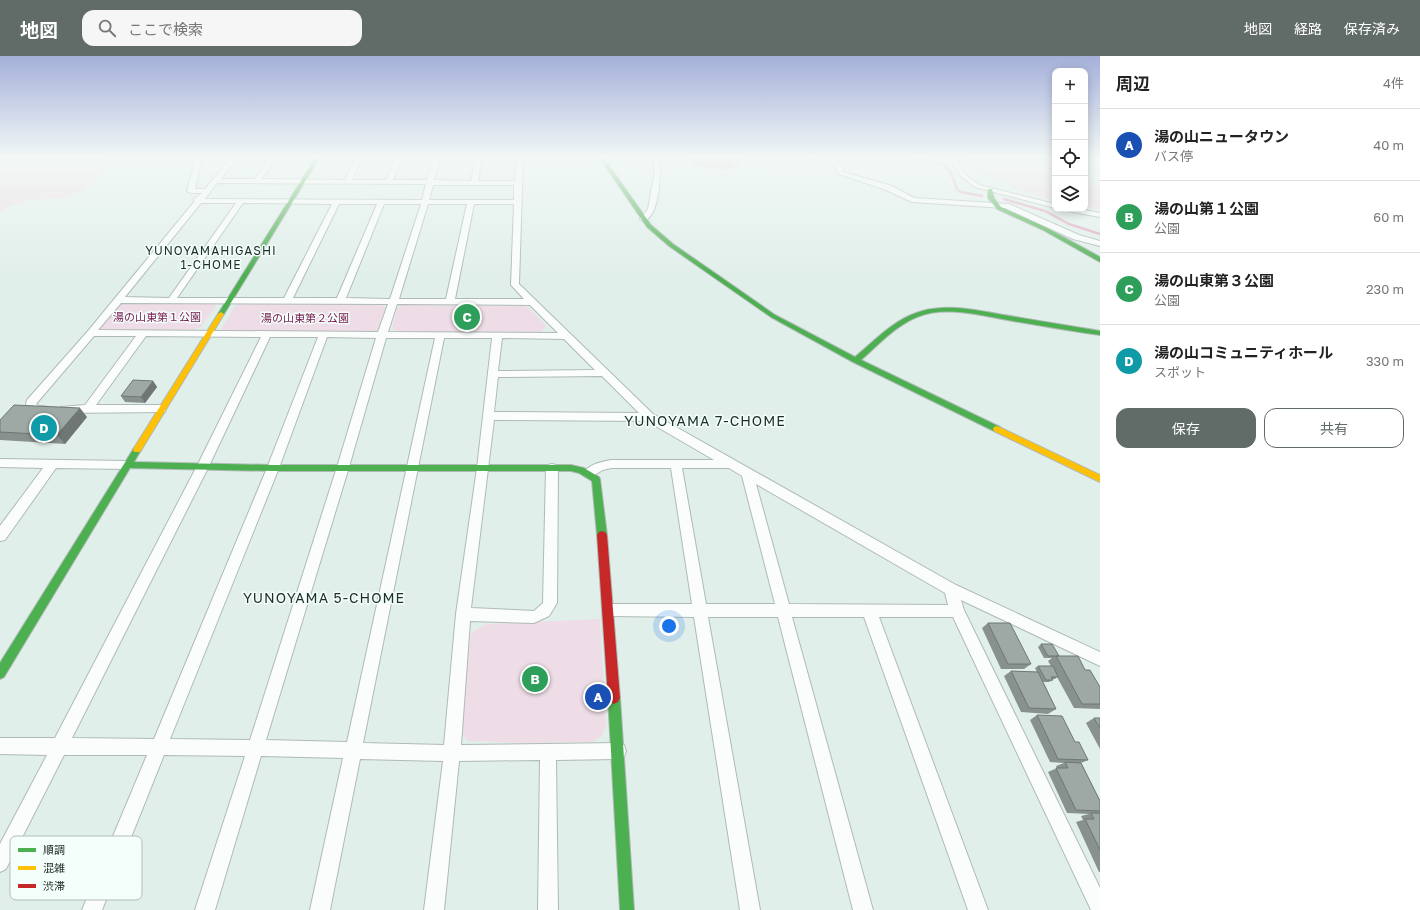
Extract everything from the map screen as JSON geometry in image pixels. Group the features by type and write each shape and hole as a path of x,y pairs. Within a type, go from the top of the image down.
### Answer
{"street":[{"path":"161,409 37,410 32,407 32,403 91,333 201,197"},
{"path":"0,673 293,197"},
{"path":"206,910 343,467 382,335 427,197"},
{"path":"517,197 515,285 650,417 730,464 747,472 952,589 1100,659"},
{"path":"629,197 644,219 671,245 773,316 856,360 1100,479"},
{"path":"644,219 652,209 654,197"},
{"path":"906,197 912,200 947,203 996,204 1011,208 1076,237 1100,244"},
{"path":"991,197 996,204 1007,212 1045,230 1100,260"},
{"path":"1022,197 1052,205"},
{"path":"197,201 517,202"},
{"path":"172,299 241,201"},
{"path":"288,300 337,201"},
{"path":"340,301 381,202"},
{"path":"450,301 471,202"},
{"path":"1084,212 1100,215"},
{"path":"117,300 172,299 532,302"},
{"path":"856,360 906,319 922,313 939,310 962,311 1100,333"},
{"path":"91,333 568,336"},
{"path":"88,409 143,334"},
{"path":"14,836 203,466 267,334"},
{"path":"122,836 273,468 324,334"},
{"path":"320,910 440,336"},
{"path":"434,910 452,753 463,614 483,468 497,336"},
{"path":"492,374 606,374"},
{"path":"489,416 650,417"},
{"path":"0,462 273,468 552,468 581,470 596,479 598,487 609,610 627,910"},
{"path":"0,536 53,463"},
{"path":"589,474 599,467 611,464 730,464"},
{"path":"676,465 750,910"},
{"path":"463,614 534,617 547,610 550,603 552,468"},
{"path":"747,472 863,910"},
{"path":"952,589 957,611 1094,886 1100,909"},
{"path":"609,610 957,611"},
{"path":"869,610 978,910"},
{"path":"0,746 255,748 452,753 618,751"},
{"path":"548,753 548,910"},
{"path":"0,863 10,844"},
{"path":"92,910 96,900"}],"green space":[{"path":"0,197 69,197 31,200 0,211"},
{"path":"1042,197 1052,197 1052,200"},
{"path":"1088,197 1100,197 1100,210 1088,208"},
{"name":"湯の山東第１公園","path":"124,303 212,303 216,306 200,328 190,331 103,331 99,328 117,306"},
{"name":"湯の山東第２公園","path":"240,304 378,304 386,307 379,330 372,333 227,332 221,329 235,306"},
{"path":"403,305 523,306 529,308 547,326 540,333 398,332 392,329 397,308"},
{"path":"600,619 606,725 602,736 593,742 521,743 468,741 460,732 471,633 486,624"}],"building":[{"path":"133,380 153,381 141,397 121,396"},
{"path":"14,405 80,408 57,435 0,432 0,420"},
{"path":"988,623 1010,623 1031,664 1008,664"},
{"path":"1041,644 1052,644 1059,656 1048,656"},
{"path":"1056,656 1078,656 1085,670 1090,670 1100,687 1100,704 1082,704"},
{"path":"1038,666 1053,666 1058,677 1051,677 1053,680 1046,680"},
{"path":"1011,671 1038,672 1056,709 1029,708"},
{"path":"1037,715 1062,716 1075,742 1079,742 1088,760 1058,759"},
{"path":"1094,718 1100,718 1100,728"},
{"path":"1065,762 1081,763 1100,801 1100,811 1076,810 1056,768 1068,768"},
{"path":"1091,813 1100,813 1100,850 1085,819 1094,819"}],"waterway":[{"path":"1004,199 1045,211 1069,224 1100,234"}],"traffic: fast":[{"path":"221,314 293,197"},
{"path":"629,197 649,226 671,245 773,316 856,360 997,429"},
{"path":"991,197 999,208 1045,229 1100,260"},
{"path":"856,360 887,333 905,321 913,316 932,311 962,311 1100,333"},
{"path":"0,673 137,450"},
{"path":"128,465 273,468 571,468 581,470 596,479 602,535"},
{"path":"614,698 627,910"}],"traffic: slow":[{"path":"137,450 221,314"},
{"path":"997,429 1100,479"}],"traffic: jam":[{"path":"602,535 614,698"}],"place":[{"name":"湯の山東第３公園","path":"467,317"},
{"name":"湯の山コミュニティホール","path":"44,428"},
{"name":"湯の山第１公園","path":"535,679"},
{"name":"湯の山ニュータウン","path":"598,697"}],"district":[{"name":"YUNOYAMAHIGASHI 1-CHOME","path":"211,258"},
{"name":"YUNOYAMA 7-CHOME","path":"705,421"},
{"name":"YUNOYAMA 5-CHOME","path":"324,598"}]}
